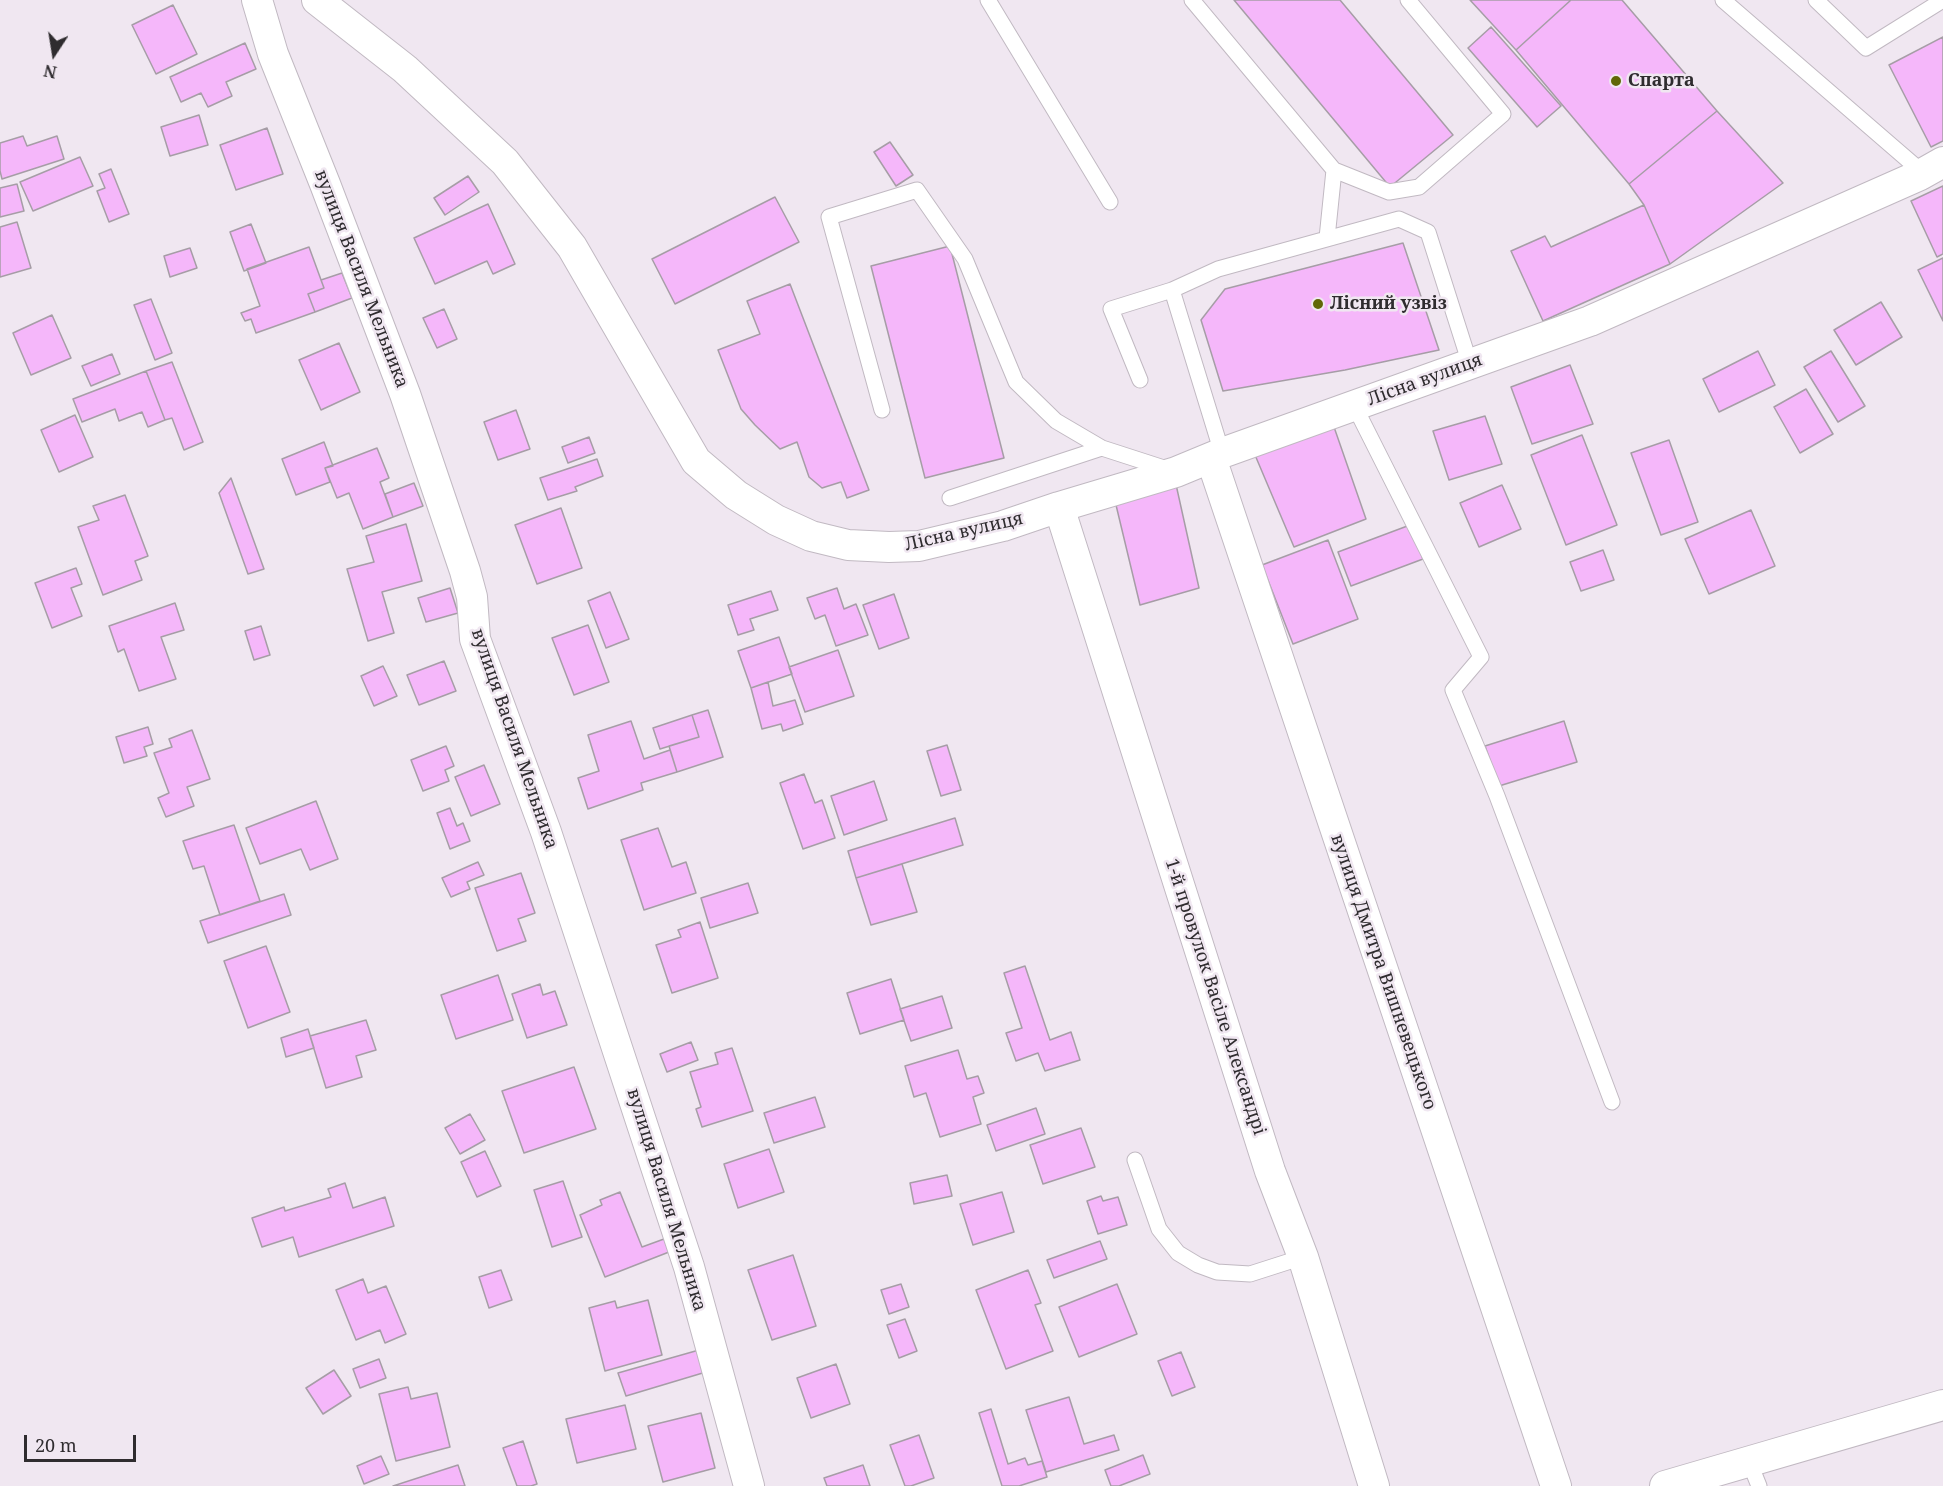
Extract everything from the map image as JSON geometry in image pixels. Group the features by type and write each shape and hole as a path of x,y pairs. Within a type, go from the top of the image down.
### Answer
{"street":[{"name":"вулиця Василя Мельника","path":"256,0 273,54 405,394 465,572 472,597 475,639 546,832 679,1234 749,1486"},
{"name":"Лісна вулиця","path":"317,0 405,69 505,162 572,247 696,461 736,495 776,520 811,536 848,545 889,548 919,546 1003,526 1176,472 1216,455 1590,321 1932,168"},
{"name":"вулиця Дмитра Вишневецького","path":"1216,455 1556,1486"},
{"name":"1-й провулок Васіле Александрі","path":"1059,507 1270,1171 1303,1257 1374,1486"},
{"path":"1665,1486 1754,1473 1943,1405"}],"lane":[{"path":"989,0 1110,202"},
{"path":"1192,0 1334,170 1389,192 1419,187 1503,114 1408,0"},
{"path":"1723,0 1915,166 1932,168"},
{"path":"1816,0 1866,48 1943,0"},
{"path":"1327,238 1334,170"},
{"path":"882,410 830,217 917,189 965,259 1016,382 1056,421 1102,448 1176,472"},
{"path":"1140,380 1111,309 1172,290 1218,269 1399,219 1428,232 1470,364"},
{"path":"1172,290 1216,455"},
{"path":"1354,405 1481,657 1453,690 1497,796 1612,1102"},
{"path":"950,498 1102,448"},
{"path":"1135,1160 1159,1230 1178,1253 1198,1265 1217,1272 1250,1274 1303,1257"}],"building":[{"path":"1234,0 1340,0 1453,135 1390,187"},
{"path":"1470,0 1571,0 1516,50"},
{"name":"Спарта","path":"1571,0 1622,0 1717,111 1629,184 1516,50"},
{"path":"173,5 197,54 156,74 132,25"},
{"path":"1491,27 1561,106 1537,127 1468,48"},
{"path":"1943,37 1943,141 1931,147 1889,65"},
{"path":"245,43 256,69 226,82 232,96 208,107 201,93 181,102 170,77"},
{"path":"1717,111 1783,183 1670,264 1644,205 1629,184"},
{"path":"199,115 208,145 170,156 161,127"},
{"path":"267,128 283,174 236,190 220,145"},
{"path":"23,136 27,146 57,136 64,159 2,179 0,143"},
{"path":"890,142 913,175 896,186 874,152"},
{"path":"80,157 93,186 33,211 20,182"},
{"path":"111,169 129,214 109,222 97,191 105,188 99,174"},
{"path":"468,176 479,192 445,215 434,198"},
{"path":"17,184 24,211 0,217 0,188"},
{"path":"1943,186 1943,254 1937,257 1911,201"},
{"path":"775,197 799,242 675,304 652,259"},
{"path":"488,204 515,264 493,274 487,261 435,284 414,238"},
{"path":"1644,205 1670,264 1543,321 1511,251 1545,236 1551,247"},
{"path":"17,222 31,268 0,277 0,227"},
{"path":"251,224 266,263 244,271 230,232"},
{"name":"Лісний узвіз","path":"1403,243 1439,350 1345,370 1223,391 1201,320 1225,289"},
{"path":"950,246 1004,458 925,478 871,266"},
{"path":"309,247 324,288 308,294 315,312 256,333 251,319 245,321 241,313 260,306 247,269"},
{"path":"190,248 197,268 170,277 164,256"},
{"path":"1943,258 1943,321 1918,270"},
{"path":"342,273 352,298 315,312 308,294 324,288 321,280"},
{"path":"790,284 869,490 847,498 841,482 822,488 809,477 797,442 780,449 741,409 718,350 760,334 747,301"},
{"path":"151,299 172,353 155,360 134,305"},
{"path":"1881,302 1902,337 1856,365 1834,330"},
{"path":"444,309 457,339 437,348 423,318"},
{"path":"52,315 71,358 31,375 13,333"},
{"path":"339,343 360,392 321,410 299,360"},
{"path":"1758,351 1775,385 1719,412 1703,379"},
{"path":"1831,351 1865,406 1838,422 1804,367"},
{"path":"112,354 120,374 91,386 82,366"},
{"path":"172,362 203,442 184,450 172,418 165,420 146,371"},
{"path":"1570,365 1593,424 1532,444 1511,387"},
{"path":"146,371 165,420 148,427 142,412 119,421 115,409 82,422 73,399"},
{"path":"1806,389 1833,434 1800,453 1774,407"},
{"path":"516,410 530,449 498,460 484,422"},
{"path":"75,415 93,457 59,472 41,430"},
{"path":"1485,416 1502,464 1449,480 1433,431"},
{"path":"1334,427 1366,519 1294,547 1255,455"},
{"path":"1582,435 1617,525 1566,545 1531,455"},
{"path":"589,437 595,453 568,463 562,447"},
{"path":"1669,440 1698,522 1661,535 1631,453"},
{"path":"324,442 333,466 325,468 330,482 296,495 282,459"},
{"path":"377,448 389,478 380,482 393,517 363,529 349,493 337,498 325,468"},
{"path":"597,459 603,476 575,487 577,491 548,500 540,478"},
{"path":"231,478 264,569 248,574 219,493"},
{"path":"1175,480 1199,588 1140,605 1116,505"},
{"path":"414,483 423,506 393,517 385,494"},
{"path":"1502,485 1521,529 1479,547 1460,503"},
{"path":"125,495 148,556 135,561 142,580 103,595 78,527 99,520 93,506"},
{"path":"561,508 582,568 537,584 515,525"},
{"path":"1751,510 1775,566 1709,594 1685,539"},
{"path":"406,524 422,581 382,592 394,633 368,641 347,569 374,562 366,536"},
{"path":"1410,525 1423,559 1351,586 1338,552"},
{"path":"1328,540 1358,619 1293,644 1262,565"},
{"path":"1603,550 1614,580 1581,591 1570,562"},
{"path":"76,568 82,584 71,588 82,616 52,628 35,583"},
{"path":"450,588 458,613 426,622 418,598"},
{"path":"837,588 844,609 856,604 868,635 836,646 825,615 815,619 807,598"},
{"path":"771,591 778,610 750,619 754,630 738,635 728,605"},
{"path":"610,592 629,639 606,648 588,601"},
{"path":"894,594 909,638 879,649 863,605"},
{"path":"175,603 184,630 161,637 176,679 139,691 124,649 118,652 109,626"},
{"path":"588,625 609,682 574,695 552,638"},
{"path":"261,626 270,655 254,660 245,631"},
{"path":"779,637 792,674 751,688 738,651"},
{"path":"838,650 854,696 805,712 789,667"},
{"path":"444,661 456,691 419,705 407,675"},
{"path":"383,666 397,696 374,706 361,676"},
{"path":"768,682 773,706 795,700 803,724 783,731 781,724 762,729 751,688"},
{"path":"708,710 723,757 677,772 669,746 699,737 692,715"},
{"path":"692,715 699,737 660,749 653,728"},
{"path":"631,721 644,759 670,750 677,772 641,783 643,790 588,809 578,778 599,771 588,735"},
{"path":"1564,721 1577,762 1499,786 1485,746"},
{"path":"148,727 153,744 144,747 147,756 124,763 116,737"},
{"path":"192,730 210,779 187,787 194,806 166,817 158,798 169,793 154,753 172,747 169,739"},
{"path":"947,745 961,790 941,796 927,751"},
{"path":"446,746 454,766 445,770 449,781 423,791 411,760"},
{"path":"484,765 500,804 471,816 455,777"},
{"path":"804,774 815,803 822,800 835,838 803,849 780,783"},
{"path":"874,781 887,820 844,835 831,796"},
{"path":"316,801 338,859 310,870 301,849 260,864 246,828"},
{"path":"450,808 457,826 463,823 470,841 450,849 437,813"},
{"path":"955,818 963,845 856,878 848,851"},
{"path":"234,825 260,901 220,915 204,866 193,869 183,841"},
{"path":"658,828 672,867 686,862 696,893 644,910 621,840"},
{"path":"478,862 484,875 467,882 470,889 451,897 442,878"},
{"path":"902,864 917,912 871,925 856,878"},
{"path":"521,873 535,913 518,919 526,941 497,951 475,888"},
{"path":"748,883 758,913 710,928 701,898"},
{"path":"284,894 291,915 208,943 200,921"},
{"path":"700,922 718,978 672,993 656,945 681,937 678,930"},
{"path":"266,946 290,1012 248,1028 224,961"},
{"path":"1025,966 1050,1040 1071,1032 1080,1060 1045,1071 1038,1053 1016,1061 1006,1033 1022,1028 1004,973"},
{"path":"498,975 513,1020 456,1039 441,995"},
{"path":"891,979 904,1020 860,1034 847,993"},
{"path":"540,984 543,995 555,991 567,1025 527,1038 512,994"},
{"path":"942,996 952,1028 911,1041 900,1009"},
{"path":"366,1020 376,1050 356,1056 362,1077 326,1088 310,1036"},
{"path":"308,1029 314,1048 286,1057 281,1038"},
{"path":"691,1042 698,1060 667,1072 660,1054"},
{"path":"732,1048 753,1111 702,1127 696,1109 701,1107 690,1072 718,1064 715,1053"},
{"path":"958,1050 967,1079 978,1076 984,1093 973,1097 981,1124 940,1137 926,1093 914,1097 905,1066"},
{"path":"574,1067 596,1129 524,1153 502,1091"},
{"path":"815,1097 825,1127 774,1143 764,1113"},
{"path":"1036,1108 1045,1134 996,1151 987,1125"},
{"path":"470,1114 485,1140 460,1154 445,1128"},
{"path":"1081,1128 1095,1167 1043,1184 1030,1145"},
{"path":"769,1149 784,1192 738,1208 724,1164"},
{"path":"485,1151 501,1186 477,1197 461,1162"},
{"path":"947,1175 952,1196 914,1204 910,1183"},
{"path":"563,1181 582,1237 552,1247 534,1190"},
{"path":"345,1183 353,1208 385,1197 394,1226 299,1257 293,1237 262,1247 252,1218 284,1207 285,1211 331,1197 328,1189"},
{"path":"620,1192 642,1247 664,1239 669,1252 605,1277 580,1215 602,1205 600,1200"},
{"path":"1002,1192 1014,1232 973,1245 960,1204"},
{"path":"1101,1196 1103,1201 1118,1197 1127,1225 1098,1234 1087,1201"},
{"path":"1100,1241 1107,1259 1054,1278 1047,1260"},
{"path":"793,1255 816,1326 772,1340 748,1270"},
{"path":"501,1270 512,1300 489,1308 479,1277"},
{"path":"1028,1270 1041,1303 1035,1305 1053,1351 1006,1369 976,1290"},
{"path":"363,1279 368,1293 386,1286 406,1334 385,1343 380,1330 356,1340 336,1290"},
{"path":"901,1284 909,1307 889,1314 881,1290"},
{"path":"1117,1284 1137,1334 1079,1357 1059,1307"},
{"path":"648,1300 662,1355 605,1371 589,1308 615,1301 617,1308"},
{"path":"905,1319 917,1351 899,1358 887,1325"},
{"path":"699,1350 706,1372 626,1396 618,1373"},
{"path":"1181,1352 1195,1387 1172,1396 1158,1361"},
{"path":"379,1359 386,1378 360,1388 353,1369"},
{"path":"836,1364 850,1404 811,1418 797,1378"},
{"path":"334,1370 351,1396 323,1414 306,1388"},
{"path":"408,1387 411,1399 437,1393 450,1447 396,1461 379,1394"},
{"path":"1069,1397 1084,1444 1114,1435 1119,1450 1046,1472 1026,1410"},
{"path":"625,1405 636,1449 577,1463 566,1419"},
{"path":"991,1409 1008,1464 1025,1458 1028,1465 1042,1461 1047,1477 1019,1486 1002,1486 979,1413"},
{"path":"701,1413 715,1468 663,1482 648,1426"},
{"path":"919,1435 934,1478 905,1486 890,1445"},
{"path":"523,1441 537,1484 531,1486 517,1486 503,1448"},
{"path":"1143,1455 1150,1474 1119,1486 1111,1486 1105,1470"},
{"path":"381,1456 389,1474 364,1484 357,1466"},
{"path":"458,1465 465,1486 393,1486"},
{"path":"863,1465 870,1486 827,1486 824,1478"}],"place":[{"name":"Спарта","path":"1616,81"},
{"name":"Лісний узвіз","path":"1318,304"}]}
